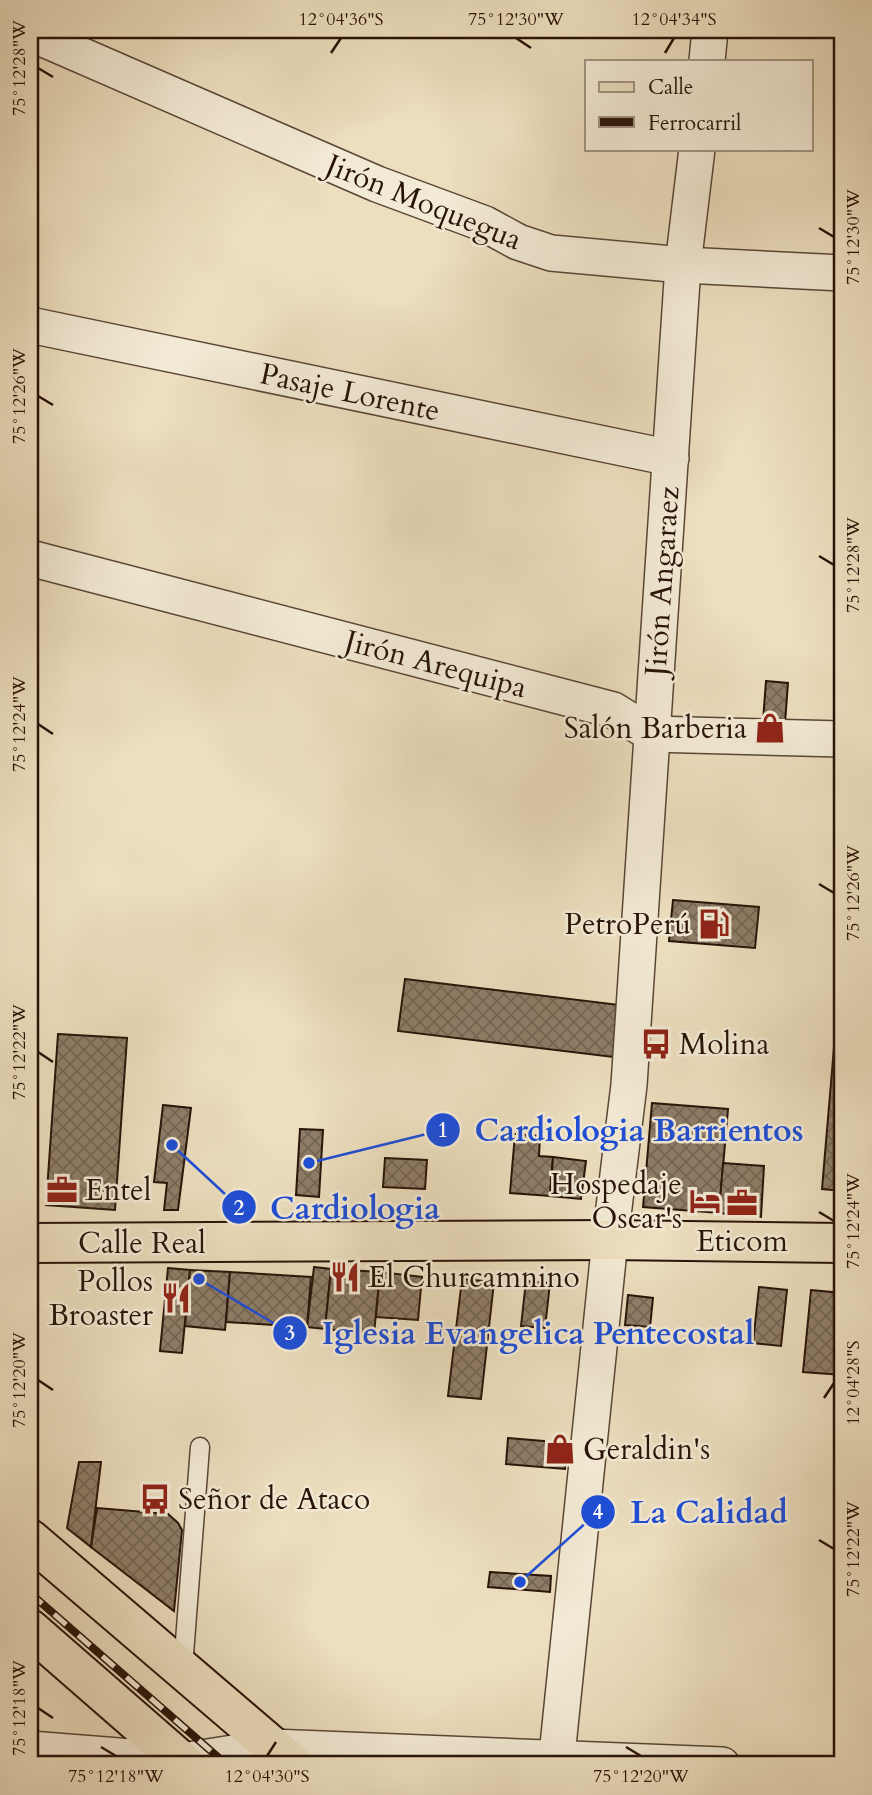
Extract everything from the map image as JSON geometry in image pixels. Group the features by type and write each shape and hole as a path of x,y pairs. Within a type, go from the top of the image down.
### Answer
{"main road":[{"name":"Calle Real","path":"30,1243 610,1240 842,1243"},
{"path":"30,1539 283,1756"},
{"path":"30,1629 184,1764"}],"street":[{"path":"707,60 710,30"},
{"name":"Jirón Moquegua","path":"30,33 377,184 551,253 683,265 842,273"},
{"name":"Jirón Angaraez","path":"556,1761 610,1240 629,1085 683,265 696,150"},
{"name":"Pasaje Lorente","path":"30,325 671,458"},
{"name":"Jirón Arequipa","path":"30,558 613,710 652,734 842,740"},
{"path":"30,1749 184,1764 283,1756 722,1765"}],"lane":[{"path":"182,1670 200,1447"}],"building":[{"path":"766,681 788,683 784,736 762,734"},
{"name":"PetroPerú","path":"673,900 759,907 755,948 669,941"},
{"path":"405,979 620,1005 613,1057 398,1031"},
{"path":"58,1034 127,1038 115,1210 46,1205"},
{"path":"834,1047 842,1048 842,1191 822,1189"},
{"path":"652,1103 728,1109 719,1213 643,1207"},
{"path":"163,1105 191,1108 178,1210 164,1210 167,1183 154,1182"},
{"path":"300,1129 323,1130 319,1197 296,1195"},
{"path":"515,1134 540,1136 539,1156 553,1157 550,1196 510,1193"},
{"path":"553,1157 586,1161 581,1199 550,1196"},
{"path":"385,1158 427,1160 425,1189 383,1187"},
{"path":"723,1163 764,1166 761,1217 719,1213"},
{"path":"314,1267 331,1269 325,1329 307,1327"},
{"name":"Pollos Broaster","path":"168,1268 190,1270 182,1353 160,1351"},
{"path":"331,1269 380,1272 374,1334 325,1329"},
{"path":"190,1270 230,1272 225,1330 185,1326"},
{"path":"230,1272 311,1277 307,1327 226,1322"},
{"path":"380,1272 422,1277 418,1320 376,1317"},
{"path":"462,1279 494,1282 481,1399 448,1396"},
{"path":"526,1281 550,1283 545,1328 521,1326"},
{"path":"759,1287 787,1290 781,1346 753,1343"},
{"path":"811,1290 842,1293 842,1375 803,1372"},
{"path":"628,1295 653,1298 650,1327 625,1325"},
{"path":"508,1438 567,1443 565,1469 506,1464"},
{"path":"79,1462 101,1462 91,1547 67,1528"},
{"path":"97,1508 168,1514 178,1523 182,1530 174,1611 91,1547"},
{"path":"490,1572 551,1576 550,1592 488,1587"}],"railway":[{"path":"30,1593 227,1765"}],"place":[{"name":"Salón Barberia","path":"770,728"},
{"name":"PetroPerú","path":"714,924"},
{"name":"Molina","path":"656,1044"},
{"name":"Cardiologia","path":"172,1145"},
{"name":"Cardiologia Barrientos","path":"309,1163"},
{"name":"Entel","path":"62,1190"},
{"name":"Hospedaje Oscar's","path":"705,1201"},
{"name":"Eticom","path":"742,1203"},
{"name":"El Churcamnino","path":"345,1277"},
{"name":"Iglesia Evangelica Pentecostal","path":"199,1279"},
{"name":"Pollos Broaster","path":"176,1298"},
{"name":"Geraldin's","path":"560,1449"},
{"name":"Señor de Ataco","path":"155,1499"},
{"name":"La Calidad","path":"520,1582"}]}
